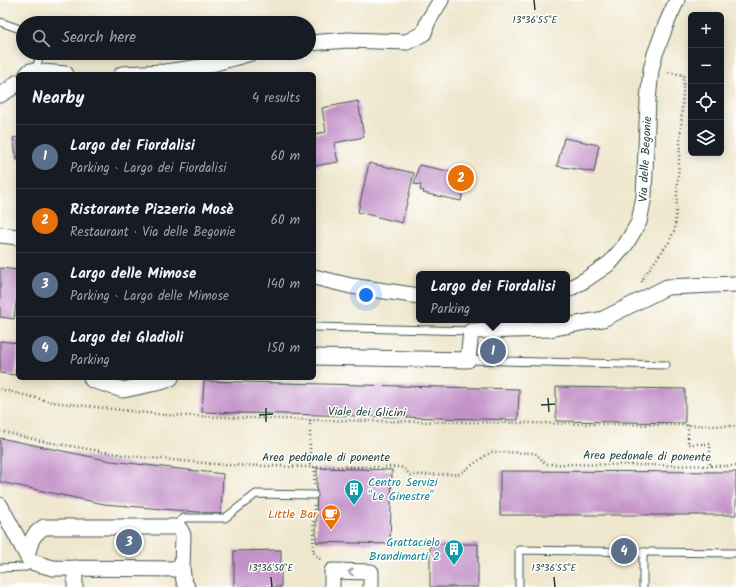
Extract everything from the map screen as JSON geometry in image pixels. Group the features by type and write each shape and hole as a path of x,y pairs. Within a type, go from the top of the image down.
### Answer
{"street":[{"path":"316,42 348,40 407,42 424,33 428,21 441,0"},
{"name":"Via delle Begonie","path":"570,288 610,263 626,244 639,222 644,196 648,100 652,70 655,54 677,0"},
{"path":"165,72 201,66 224,60"},
{"path":"0,95 16,84"},
{"path":"0,235 16,237"},
{"path":"316,278 350,286 416,296"},
{"path":"316,357 468,360 472,331 550,329 603,319 667,287 736,284"},
{"path":"92,380 123,390 166,380"},
{"path":"0,505 29,559 53,568 182,569"},
{"path":"10,524 31,527 175,527 180,529 183,535 182,569 184,581 188,587"},
{"path":"29,559 32,539 36,532 44,527"},
{"path":"75,568 75,587"},
{"path":"332,587 332,571 371,572 370,587"}],"lane":[{"path":"0,22 16,28"},
{"path":"29,72 37,66 38,60"},
{"path":"316,327 472,331"},
{"path":"468,360 666,365"},
{"path":"175,527 184,518 225,518 256,494 314,495"},
{"path":"519,587 520,550 736,552"},
{"path":"643,552 643,587"},
{"path":"0,568 26,567 29,559"}],"path":[{"path":"645,299 642,279 669,242 675,229 684,75 652,70"},
{"name":"Viale dei Glicini","path":"0,389 52,402 165,415 310,420 736,426"},
{"path":"310,420 310,467"},
{"path":"688,425 688,444 710,444 710,466"},
{"name":"Area pedonale di ponente","path":"0,431 40,441 129,456 226,465 401,467 411,475 459,474 491,452 535,453 546,464 736,466"},
{"path":"313,552 315,466"}],"building":[{"path":"358,101 364,137 334,143 338,162 316,166 316,134 326,132 322,108"},
{"path":"16,137 16,154 13,138"},
{"path":"564,138 599,145 594,172 557,166"},
{"path":"369,163 414,173 402,223 358,212"},
{"path":"419,165 467,175 461,201 423,193 424,191 420,190 421,185 414,184"},
{"path":"0,268 16,270 16,304 14,319 0,317"},
{"path":"0,341 16,343 15,375 0,373"},
{"path":"204,381 519,389 518,420 202,412"},
{"path":"556,387 685,389 685,423 556,421"},
{"path":"0,438 111,461 223,474 221,514 104,504 0,482"},
{"name":"Centro Servizi \"Le Ginestre\"","path":"317,468 392,470 390,544 316,542"},
{"path":"500,471 736,472 736,515 500,515"},
{"name":"Grattacielo Brandimarti 2","path":"430,544 478,544 478,587 430,587"},
{"path":"281,550 281,587 234,587 234,551"}],"place":[{"name":"Ristorante Pizzeria Mosè","path":"461,178"},
{"name":"Largo dei Fiordalisi","path":"493,351"},
{"name":"Centro Servizi \"Le Ginestre\"","path":"354,506"},
{"name":"Little Bar","path":"331,531"},
{"name":"Largo delle Mimose","path":"129,542"},
{"name":"Largo dei Gladioli","path":"624,551"},
{"name":"Grattacielo Brandimarti 2","path":"454,566"}]}
